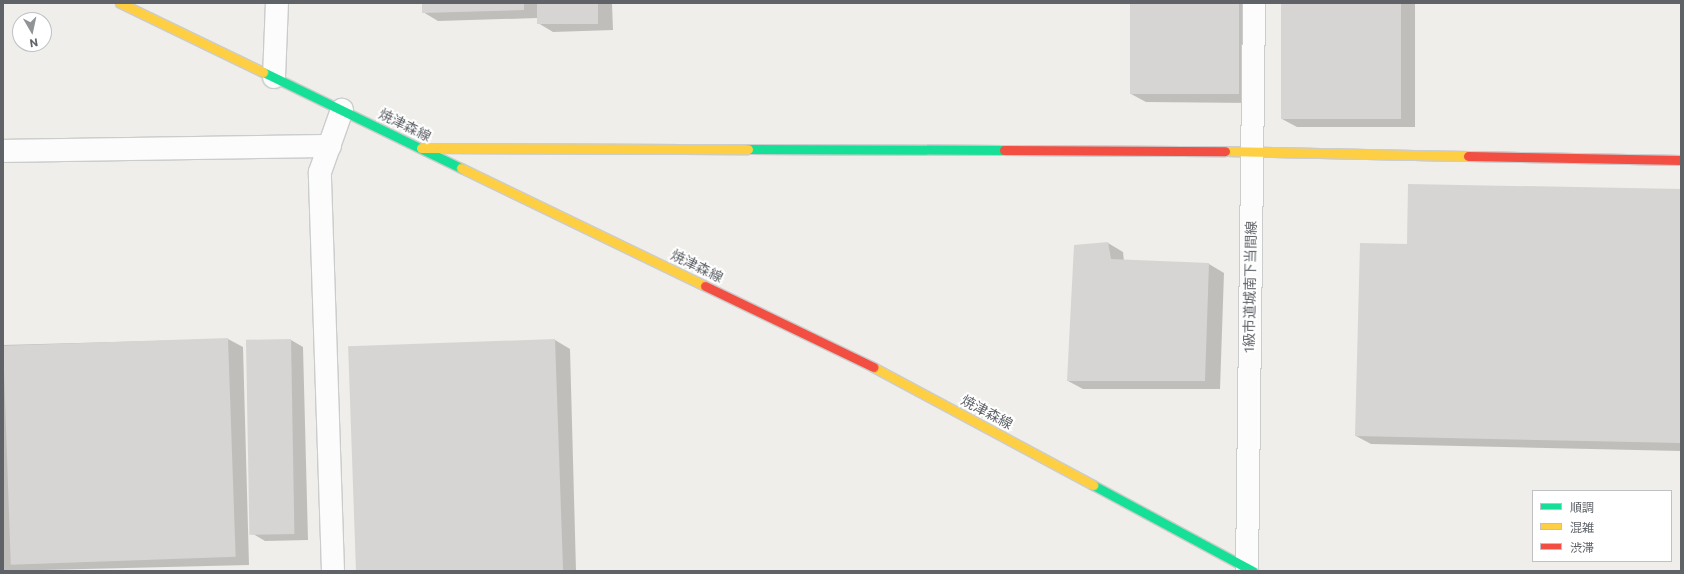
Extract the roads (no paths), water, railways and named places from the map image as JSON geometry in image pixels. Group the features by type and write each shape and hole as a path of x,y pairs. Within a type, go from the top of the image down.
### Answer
{"main road":[{"name":"焼津森線","path":"120,3 876,369 1249,570"},
{"path":"421,148 1252,151 1681,160"}],"street":[{"path":"274,77 277,3"},
{"name":"1級市道城南下当間線","path":"1249,570 1254,3"},
{"path":"333,571 320,172 342,110"},
{"path":"3,151 330,146"}]}
